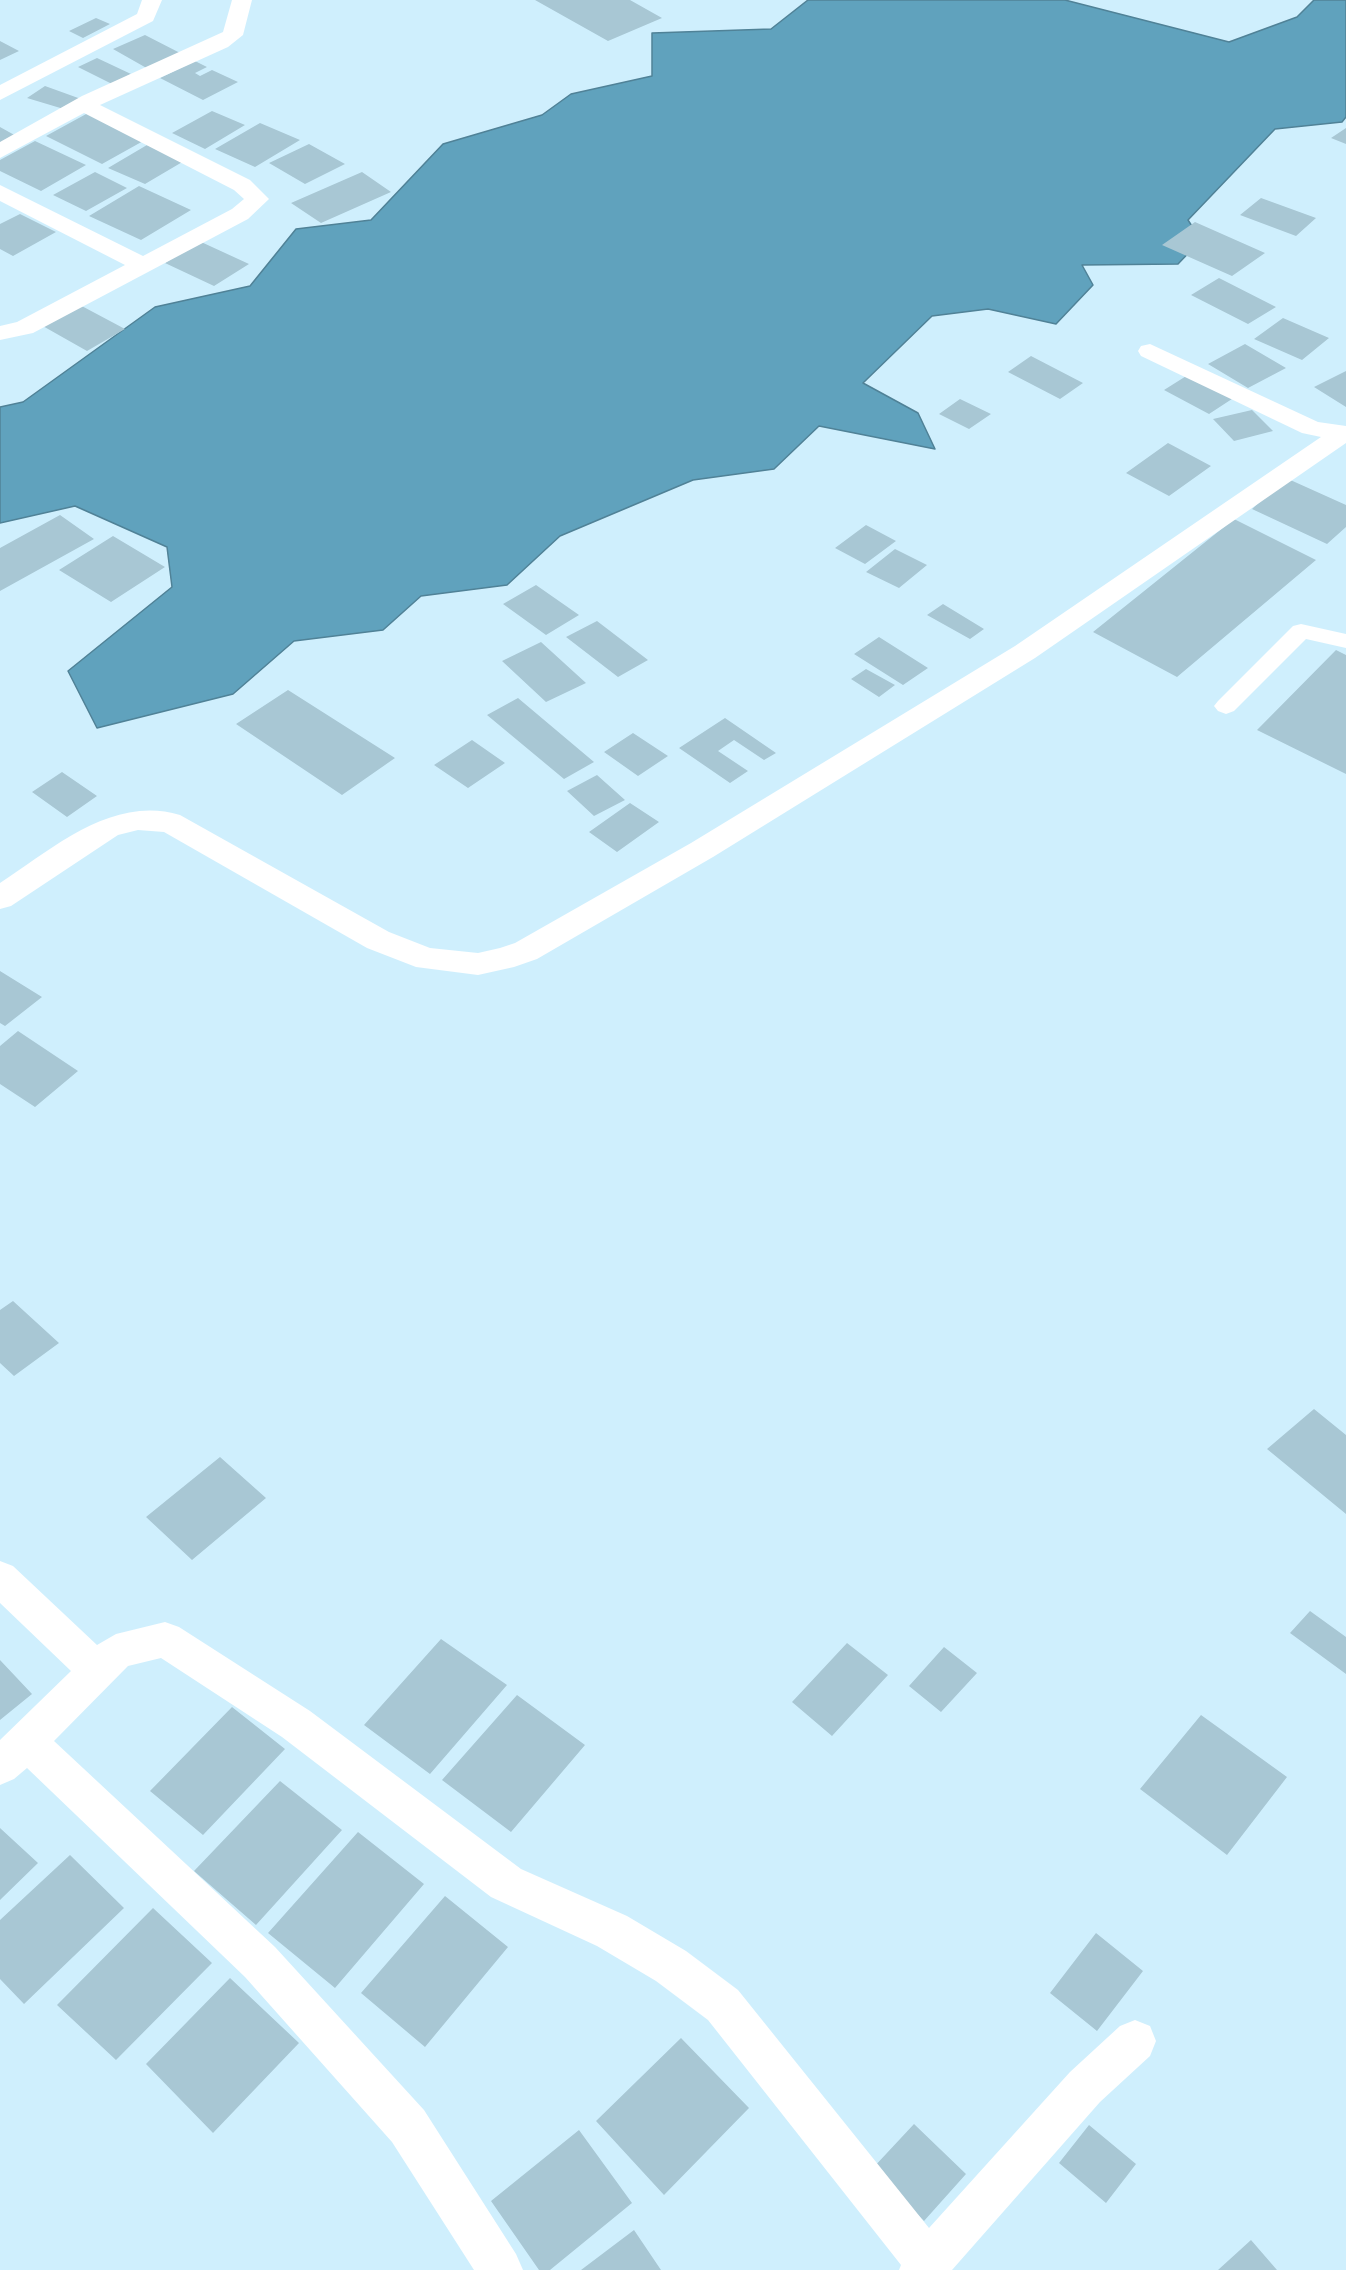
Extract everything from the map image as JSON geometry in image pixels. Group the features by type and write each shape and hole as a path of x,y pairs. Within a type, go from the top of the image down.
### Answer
{"street":[{"path":"0,94 146,16 152,0"},
{"path":"0,151 84,105 233,35 242,0"},
{"path":"0,333 24,328 240,214 258,199 242,185 84,105"},
{"path":"0,192 143,265"},
{"path":"1150,351 1311,428 1344,434"},
{"path":"0,898 109,827 138,820 170,822 378,940 427,959 478,964 526,951 702,850 1025,652 1344,434"},
{"path":"0,1578 97,1670"},
{"path":"500,2270 408,2126 260,1962 14,1754 116,1652 165,1639 296,1724 506,1883 612,1931 672,1966 723,2005 925,2267 1085,2088 1135,2040"}],"lane":[{"path":"1226,706 1301,631 1346,641"}],"water":[{"path":"808,0 1065,0 1229,42 1297,17 1314,0 1346,0 1346,117 1342,122 1275,129 1188,220 1201,240 1178,264 1082,265 1093,285 1056,324 988,309 932,316 863,383 918,413 935,449 819,426 774,469 693,480 560,536 507,585 421,596 383,630 294,641 233,694 97,728 68,671 172,587 167,547 75,506 0,523 0,407 23,402 155,307 250,286 296,229 371,220 443,144 542,115 571,94 652,76 652,33 771,29"}],"building":[{"path":"535,0 630,0 662,18 608,41"},
{"path":"96,18 110,24 83,38 69,31"},
{"path":"145,35 184,55 150,70 113,49"},
{"path":"0,41 19,51 0,60"},
{"path":"97,58 131,74 112,84 78,67"},
{"path":"195,61 207,67 195,73 200,76 212,70 238,82 203,100 160,78"},
{"path":"45,86 81,99 67,110 27,98"},
{"path":"212,111 245,125 205,149 172,133"},
{"path":"88,113 145,140 102,164 46,136"},
{"path":"260,123 300,140 255,167 215,149"},
{"path":"0,127 18,137 0,145"},
{"path":"1346,128 1346,144 1331,138"},
{"path":"35,141 86,165 41,191 0,171 0,160"},
{"path":"309,144 345,164 305,184 269,163"},
{"path":"147,145 184,161 145,184 108,168"},
{"path":"95,172 127,188 86,211 53,195"},
{"path":"362,172 391,192 321,223 291,203"},
{"path":"139,186 191,210 141,240 89,216"},
{"path":"1261,198 1316,218 1296,236 1240,215"},
{"path":"20,214 56,232 13,256 0,249 0,224"},
{"path":"1195,222 1265,253 1232,276 1162,245"},
{"path":"199,241 249,264 214,286 165,263"},
{"path":"1219,278 1276,307 1248,324 1191,295"},
{"path":"78,304 125,329 87,351 41,325"},
{"path":"1283,318 1329,338 1302,360 1254,339"},
{"path":"1245,344 1286,368 1248,388 1208,364"},
{"path":"1031,356 1083,383 1060,399 1008,372"},
{"path":"1346,371 1346,407 1314,387"},
{"path":"1191,373 1235,397 1209,414 1164,390"},
{"path":"960,399 991,414 969,429 939,414"},
{"path":"1252,410 1273,431 1234,441 1213,419"},
{"path":"1168,443 1211,466 1169,496 1126,473"},
{"path":"1286,478 1346,505 1346,527 1327,544 1252,509"},
{"path":"60,515 94,539 0,591 0,548"},
{"path":"1234,519 1316,560 1177,677 1093,632"},
{"path":"866,525 896,541 865,564 835,548"},
{"path":"113,536 165,567 111,602 59,570"},
{"path":"895,549 927,565 899,588 866,572"},
{"path":"536,585 579,615 546,635 503,604"},
{"path":"943,604 984,629 970,639 927,615"},
{"path":"597,621 648,660 618,677 566,637"},
{"path":"879,637 928,668 903,685 854,654"},
{"path":"541,642 586,683 546,702 502,661"},
{"path":"1336,650 1346,655 1346,774 1257,730"},
{"path":"866,669 895,685 879,697 851,679"},
{"path":"288,690 395,758 342,795 236,724"},
{"path":"518,698 594,762 564,779 487,715"},
{"path":"725,718 776,753 764,760 734,740 718,751 748,771 730,783 679,748"},
{"path":"633,733 668,756 638,776 604,752"},
{"path":"472,740 505,763 468,788 434,765"},
{"path":"62,772 97,796 67,817 32,792"},
{"path":"597,775 625,800 594,816 567,791"},
{"path":"630,803 659,822 617,852 589,832"},
{"path":"0,971 42,997 5,1026 0,1023"},
{"path":"18,1031 78,1071 35,1107 0,1084 0,1046"},
{"path":"13,1301 59,1343 14,1376 0,1363 0,1310"},
{"path":"1314,1409 1346,1435 1346,1514 1267,1449"},
{"path":"220,1457 266,1498 192,1560 146,1517"},
{"path":"1310,1611 1346,1637 1346,1674 1290,1633"},
{"path":"441,1639 507,1685 430,1774 364,1725"},
{"path":"847,1643 888,1675 832,1736 792,1702"},
{"path":"944,1647 977,1673 941,1712 909,1686"},
{"path":"0,1660 32,1694 0,1720"},
{"path":"517,1695 585,1745 511,1832 442,1780"},
{"path":"232,1707 285,1749 203,1835 150,1791"},
{"path":"1201,1715 1287,1777 1227,1855 1140,1789"},
{"path":"280,1781 342,1830 256,1925 194,1871"},
{"path":"0,1828 38,1863 0,1900"},
{"path":"358,1832 424,1884 335,1988 268,1933"},
{"path":"70,1855 124,1908 24,2004 0,1979 0,1920"},
{"path":"445,1896 508,1947 425,2047 361,1993"},
{"path":"153,1908 212,1963 116,2060 57,2005"},
{"path":"1096,1933 1143,1971 1097,2031 1050,1993"},
{"path":"230,1978 299,2043 213,2133 146,2064"},
{"path":"681,2038 749,2108 664,2195 596,2121"},
{"path":"914,2124 966,2174 924,2221 872,2169"},
{"path":"1089,2125 1136,2164 1106,2203 1059,2163"},
{"path":"579,2130 632,2203 550,2270 539,2270 491,2201"},
{"path":"634,2230 661,2270 581,2270"},
{"path":"1251,2240 1277,2270 1218,2270"}]}
